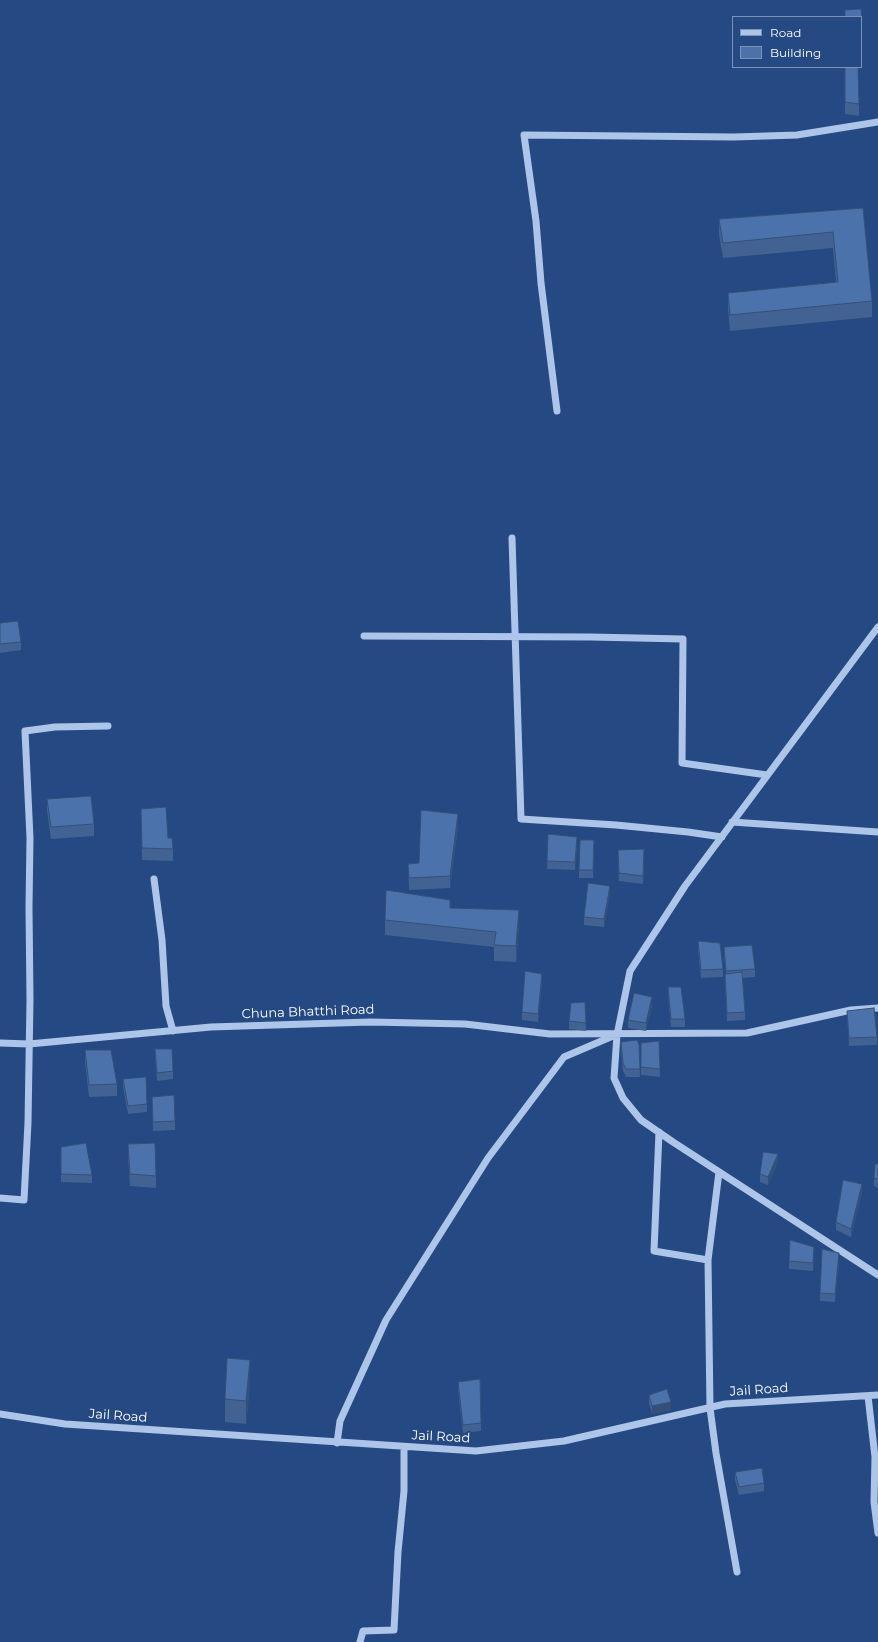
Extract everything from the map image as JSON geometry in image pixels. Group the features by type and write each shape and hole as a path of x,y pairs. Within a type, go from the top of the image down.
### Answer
{"street":[{"path":"557,411 541,283 535,214 524,135 727,137 797,135 878,122"},
{"path":"512,538 521,819 624,825 722,837"},
{"path":"878,627 685,886 630,971 617,1035 614,1078 622,1098 641,1120 878,1275"},
{"path":"364,636 683,639 682,763 767,775"},
{"path":"0,1198 24,1200 28,1123 30,1000 28,907 30,838 25,731 55,727 108,726"},
{"path":"732,822 878,832"},
{"path":"154,879 162,940 166,1006 173,1031"},
{"name":"Chuna Bhatthi Road","path":"0,1043 29,1044 210,1027 370,1022 466,1024 550,1034 617,1035 747,1033 851,1010 878,1008"},
{"path":"337,1443 340,1421 386,1320 488,1158 564,1057 617,1035"},
{"path":"659,1132 654,1251 708,1260"},
{"path":"719,1172 708,1260 710,1408 716,1453 737,1572"},
{"name":"Jail Road","path":"0,1414 65,1424 476,1451 564,1441 725,1404 878,1395"},
{"path":"868,1396 875,1458 874,1502 878,1533"},
{"path":"360,1642 363,1631 394,1630 398,1552 404,1491 404,1447"}],"building":[{"path":"861,9 862,16 845,16 845,10"},
{"path":"845,68 858,68 859,104 845,102"},
{"path":"863,208 872,301 730,315 728,293 838,282 833,232 723,243 719,219"},
{"path":"18,621 21,642 0,644 0,623"},
{"path":"91,796 94,824 51,827 47,799"},
{"path":"166,807 168,838 172,838 173,849 142,848 141,809"},
{"path":"421,810 458,814 450,876 409,878 408,864 419,863"},
{"path":"548,834 577,837 575,862 547,861"},
{"path":"580,840 594,840 593,870 579,870"},
{"path":"644,849 643,876 619,873 618,850"},
{"path":"588,883 610,886 604,919 584,917"},
{"path":"386,890 450,900 450,908 519,910 516,946 494,945 496,932 385,920"},
{"path":"698,941 720,943 723,969 701,970"},
{"path":"752,945 755,969 726,971 724,947"},
{"path":"525,971 542,974 538,1014 522,1012"},
{"path":"742,972 745,1012 727,1013 725,974"},
{"path":"668,987 681,987 685,1019 671,1019"},
{"path":"634,993 652,997 646,1023 628,1020"},
{"path":"585,1002 586,1023 569,1021 571,1003"},
{"path":"874,1008 877,1037 849,1038 847,1011"},
{"path":"637,1040 639,1044 640,1069 626,1069 623,1063 621,1042"},
{"path":"659,1041 660,1069 641,1067 641,1043"},
{"path":"155,1049 172,1049 173,1071 157,1073"},
{"path":"85,1050 111,1050 117,1084 89,1085"},
{"path":"146,1077 147,1104 128,1106 123,1079"},
{"path":"174,1095 175,1121 153,1122 152,1097"},
{"path":"86,1143 92,1175 61,1174 61,1147"},
{"path":"155,1143 156,1176 130,1174 128,1144"},
{"path":"763,1152 778,1154 768,1177 760,1174"},
{"path":"875,1164 878,1164 878,1179 874,1178"},
{"path":"843,1180 862,1184 851,1229 836,1222"},
{"path":"790,1240 814,1247 813,1263 789,1261"},
{"path":"822,1249 839,1253 835,1294 820,1293"},
{"path":"227,1358 250,1360 246,1401 225,1399"},
{"path":"480,1379 481,1423 463,1425 458,1382"},
{"path":"667,1389 671,1402 652,1406 649,1395"},
{"path":"762,1468 764,1483 739,1487 735,1472"}]}
